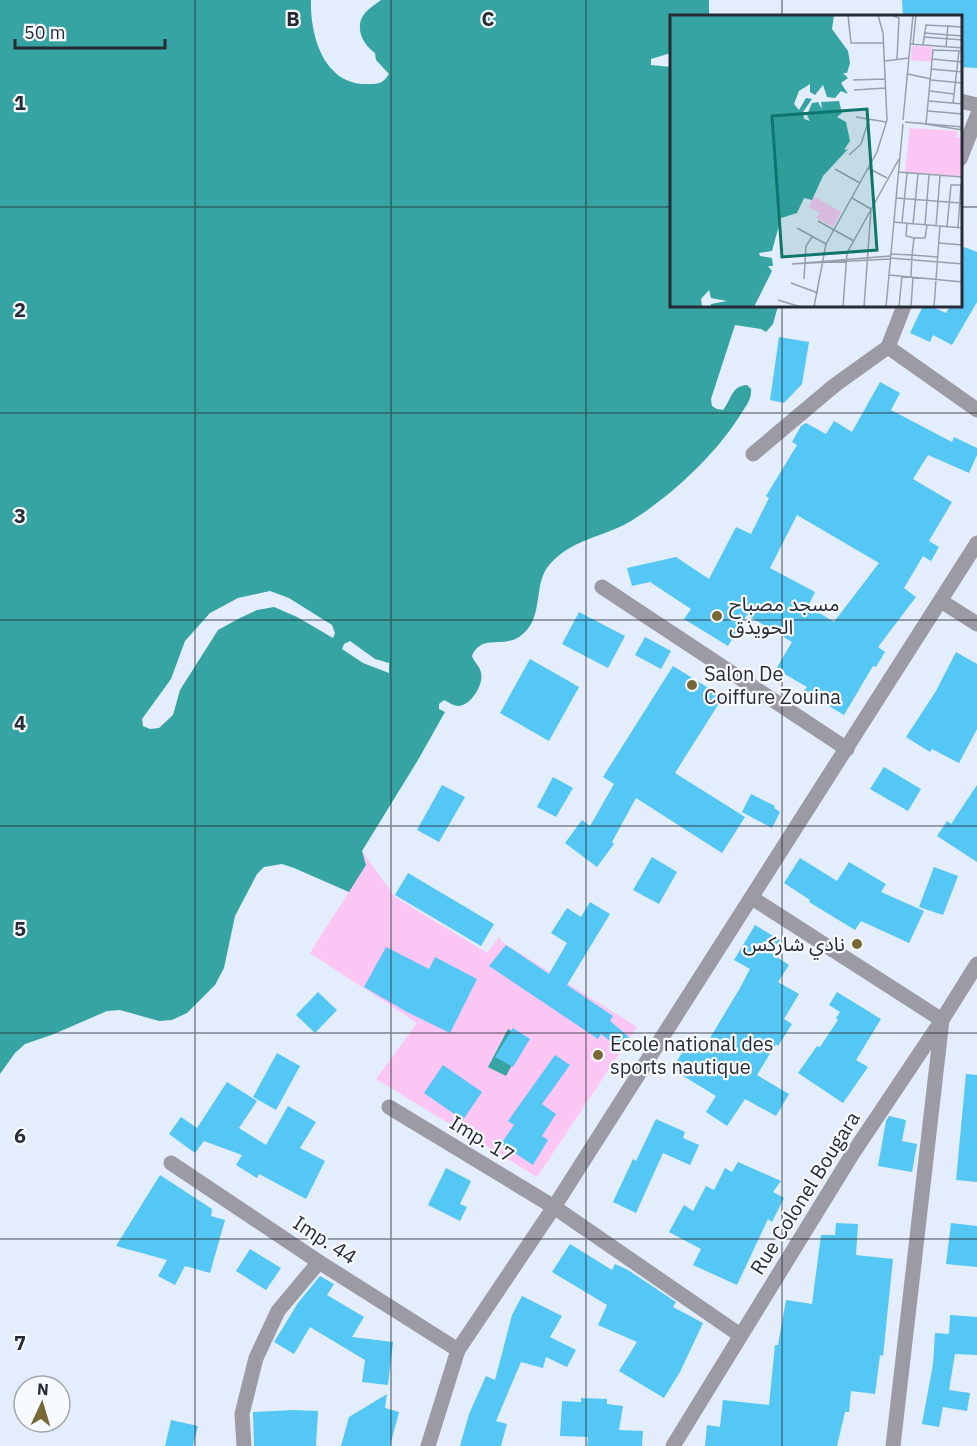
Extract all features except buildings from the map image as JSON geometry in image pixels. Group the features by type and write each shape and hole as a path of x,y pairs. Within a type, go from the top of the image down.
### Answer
{"street":[{"path":"962,101 977,105"},
{"path":"962,154 977,116"},
{"path":"753,454 835,385 888,348 903,308"},
{"path":"888,348 977,410"},
{"path":"428,1446 458,1350 555,1207 977,543"},
{"path":"602,587 846,749"},
{"path":"941,600 977,624"},
{"path":"752,898 942,1020 893,1446"},
{"name":"Rue Colonel Bougara","path":"673,1446 853,1153 977,964"},
{"name":"Imp. 17","path":"388,1107 555,1207 740,1335"},
{"name":"Imp. 44","path":"171,1164 458,1350"},
{"path":"244,1446 242,1414 256,1358 278,1311 319,1262"}],"shaded area":[{"path":"0,0 311,0 313,27 322,54 329,66 339,75 351,81 376,84 389,74 376,60 375,53 363,40 360,23 365,13 381,0 709,0 709,15 670,15 670,53 651,59 651,65 670,67 670,308 777,308 773,324 766,332 761,329 735,325 711,399 712,406 723,410 735,390 747,385 751,393 739,417 704,461 661,500 631,521 568,549 550,564 542,579 535,615 527,630 512,640 486,643 476,649 472,656 479,668 481,678 476,694 463,705 456,706 444,700 439,704 439,709 445,712 362,851 366,865 349,892 282,864 264,867 257,874 235,916 224,968 215,985 187,1013 172,1020 159,1021 120,1010 107,1011 25,1044 15,1053 0,1074"},
{"path":"362,851 395,897 487,953 499,937 502,942 637,1027 537,1177 376,1079 417,1023 310,953 366,865"},
{"path":"508,1029 526,1039 506,1076 488,1067"}],"pier":[{"path":"270,591 289,598 332,625 335,633 333,638 297,617 274,607 257,610 218,630 180,690 173,715 159,728 150,729 143,726 142,719 171,679 185,641 210,613 238,598"},
{"path":"350,641 375,659 389,663 389,673 363,663 342,649 344,644"}],"place":[{"name":"مسجد مصباح الحويذق","path":"717,616"},
{"name":"Salon De Coiffure Zouina","path":"692,685"},
{"name":"نادي شاركس","path":"857,944"},
{"name":"Ecole national des sports nautique","path":"598,1055"}]}
